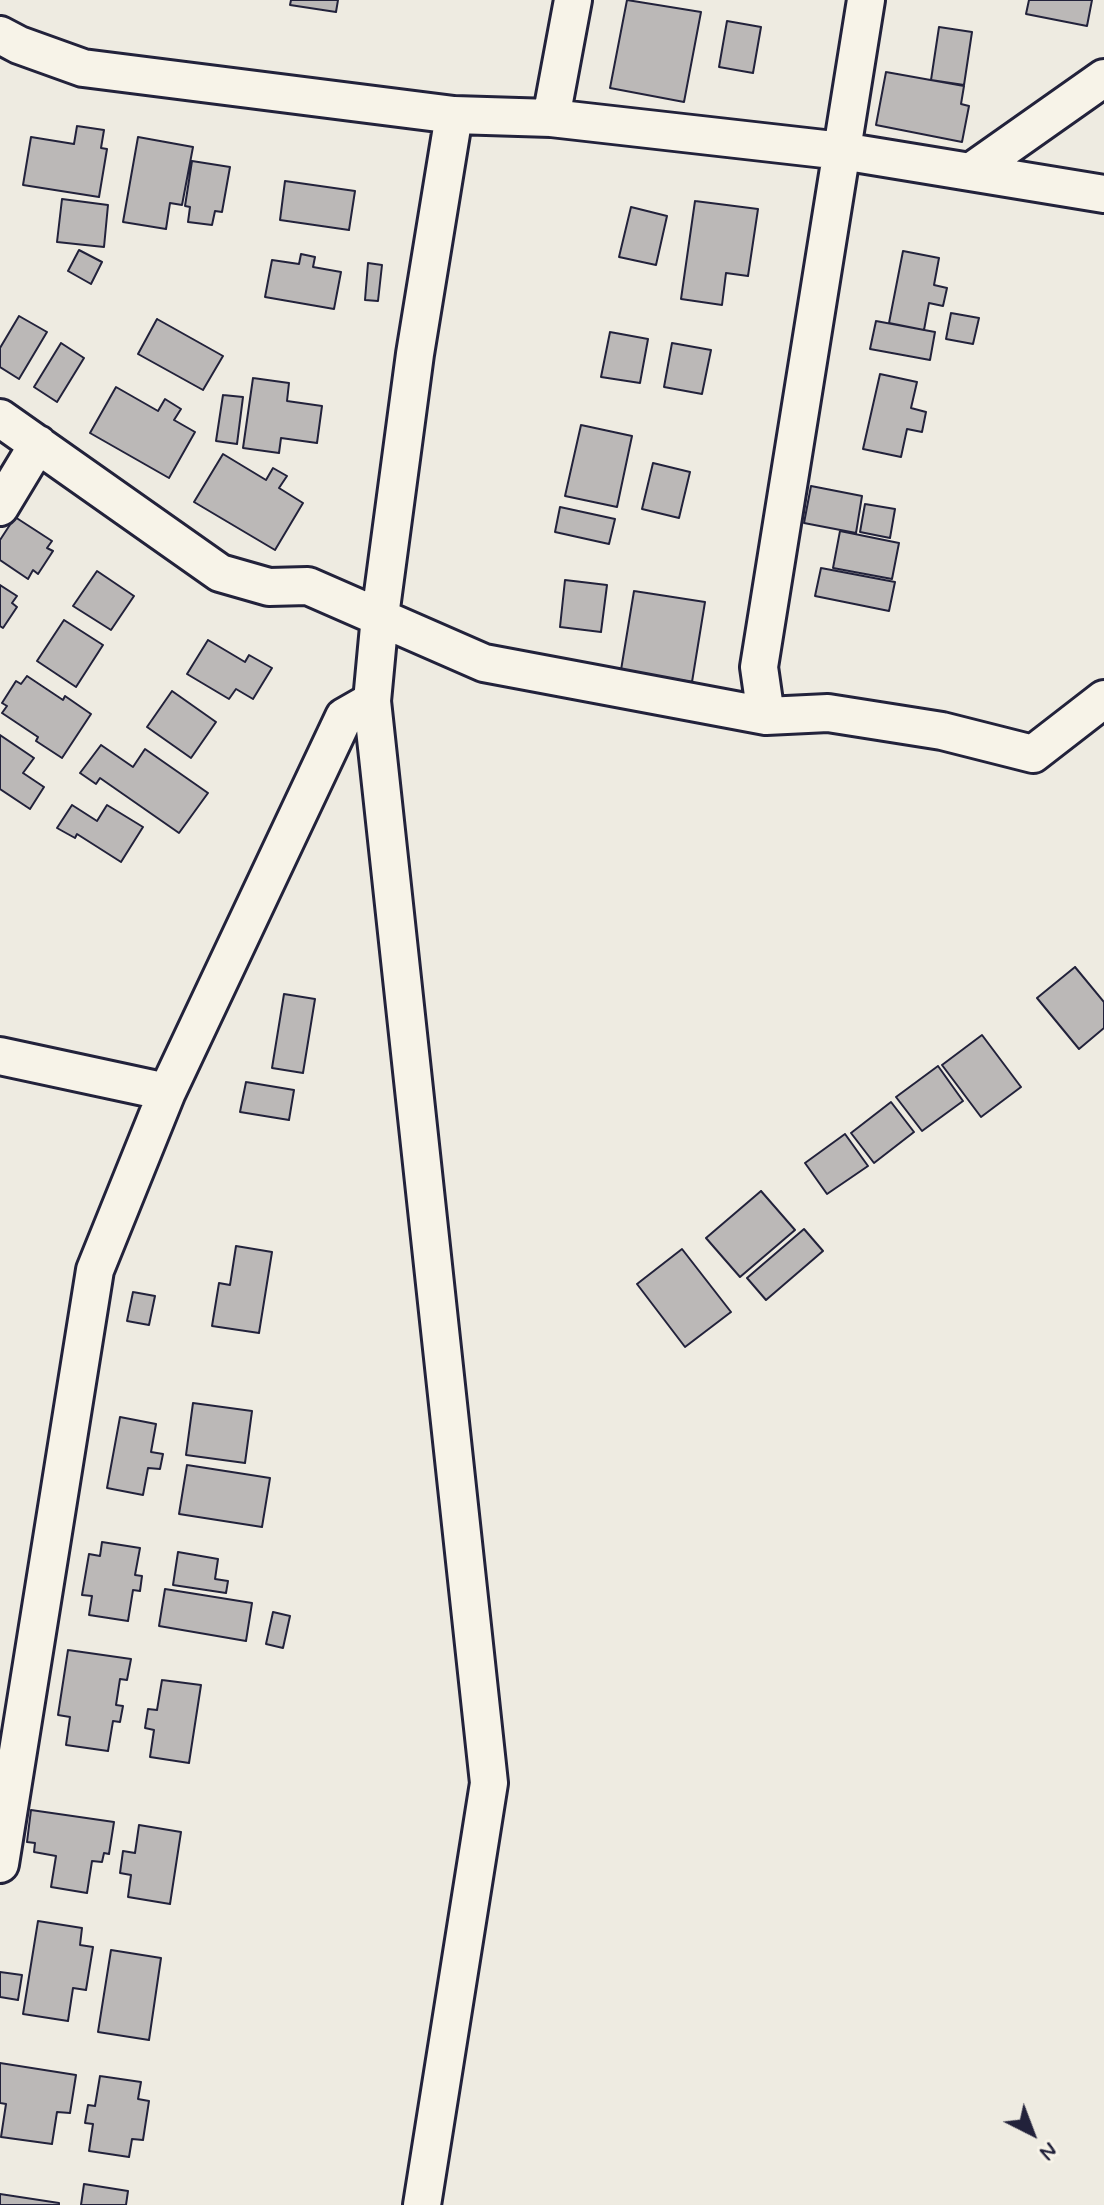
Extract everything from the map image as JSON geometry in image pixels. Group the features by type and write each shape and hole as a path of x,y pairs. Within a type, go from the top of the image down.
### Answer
{"street":[{"path":"551,118 573,0"},
{"path":"766,716 759,667 866,0"},
{"path":"0,35 83,68 454,115 551,118 842,151 1104,194"},
{"path":"972,171 1104,78"},
{"path":"422,2205 489,1783 372,701 380,616 415,354 454,115"},
{"path":"0,418 220,573 269,587 308,586 484,663 766,716 828,713 942,731 1033,754 1104,699"},
{"path":"0,507 38,444"},
{"path":"0,1864 95,1270 167,1092 344,717 372,701"},
{"path":"0,1056 167,1092"}],"building":[{"path":"291,0 338,0 336,12 290,5"},
{"path":"627,0 701,12 684,102 610,88"},
{"path":"1029,0 1092,0 1087,26 1026,14"},
{"path":"727,21 761,27 753,73 719,67"},
{"path":"939,27 972,32 964,85 931,80"},
{"path":"886,72 964,86 961,104 969,106 962,142 876,125"},
{"path":"77,126 104,130 101,148 107,149 99,197 23,185 31,137 74,144"},
{"path":"138,137 193,147 182,205 170,203 166,229 123,222"},
{"path":"192,161 230,167 222,212 215,211 212,225 188,222 190,207 185,206"},
{"path":"285,181 355,191 349,230 280,220"},
{"path":"62,199 108,205 104,247 57,242"},
{"path":"695,201 758,209 748,276 726,273 722,305 681,299"},
{"path":"631,207 667,216 656,265 619,257"},
{"path":"79,250 102,262 91,284 68,271"},
{"path":"903,251 939,258 934,285 947,288 943,306 929,303 924,330 889,323"},
{"path":"301,254 315,257 313,267 341,272 334,309 265,297 272,260 299,264"},
{"path":"368,263 382,265 378,301 365,300"},
{"path":"951,313 979,318 973,344 946,339"},
{"path":"19,316 47,332 19,379 0,367 0,348"},
{"path":"157,319 223,356 203,390 138,354"},
{"path":"876,321 935,332 930,360 870,349"},
{"path":"610,332 648,339 640,383 601,377"},
{"path":"61,343 84,358 57,402 34,387"},
{"path":"672,343 711,350 702,394 664,387"},
{"path":"880,374 917,382 911,408 926,412 922,432 907,429 901,457 863,449"},
{"path":"253,378 289,383 287,401 322,406 317,443 281,438 279,453 243,448"},
{"path":"116,387 158,411 165,399 181,409 174,420 195,432 169,478 90,433"},
{"path":"223,395 243,397 237,444 216,441"},
{"path":"581,425 632,436 617,507 565,496"},
{"path":"223,454 266,480 273,468 287,476 279,488 303,503 275,550 194,502"},
{"path":"653,463 690,472 679,518 642,509"},
{"path":"811,486 862,496 856,533 804,523"},
{"path":"865,504 895,509 890,538 860,532"},
{"path":"560,507 615,519 609,544 555,532"},
{"path":"15,517 52,541 47,548 53,551 38,574 33,570 28,579 0,560 0,540"},
{"path":"840,531 899,543 892,579 833,568"},
{"path":"821,568 895,582 889,611 815,596"},
{"path":"97,571 134,596 111,630 73,606"},
{"path":"565,580 607,585 601,632 560,627"},
{"path":"0,585 17,596 12,603 17,607 3,628 0,626"},
{"path":"634,591 705,602 692,682 621,670"},
{"path":"64,620 103,645 76,687 37,661"},
{"path":"208,640 245,662 249,655 272,668 253,699 236,689 229,699 187,674"},
{"path":"27,676 91,714 62,758 2,713 7,706 2,703 16,681 21,684"},
{"path":"172,691 216,722 191,758 147,727"},
{"path":"0,735 34,758 23,773 44,787 30,809 0,789"},
{"path":"101,745 133,767 145,749 208,793 179,833 100,778 96,784 80,773"},
{"path":"72,805 97,821 107,805 143,827 121,862 77,834 75,838 57,828"},
{"path":"1075,967 1104,1002 1104,1028 1079,1049 1037,998"},
{"path":"284,994 315,999 303,1073 272,1068"},
{"path":"982,1035 1021,1087 981,1117 942,1065"},
{"path":"938,1066 963,1101 922,1131 896,1097"},
{"path":"246,1082 294,1090 289,1120 240,1112"},
{"path":"891,1102 914,1132 874,1163 851,1133"},
{"path":"845,1134 868,1166 827,1194 805,1163"},
{"path":"761,1191 795,1230 740,1277 706,1238"},
{"path":"804,1229 823,1251 766,1300 747,1278"},
{"path":"236,1246 272,1252 259,1333 212,1326 219,1283 230,1285"},
{"path":"682,1249 731,1312 685,1347 637,1284"},
{"path":"133,1292 155,1296 149,1325 127,1321"},
{"path":"193,1403 252,1411 245,1463 186,1455"},
{"path":"120,1417 156,1424 151,1452 163,1454 160,1469 148,1468 143,1495 107,1488"},
{"path":"187,1465 270,1478 262,1527 179,1514"},
{"path":"102,1542 140,1548 135,1575 142,1576 140,1591 133,1590 128,1621 89,1615 92,1596 82,1595 89,1554 100,1556"},
{"path":"178,1552 218,1559 215,1579 228,1581 226,1593 173,1585"},
{"path":"165,1589 252,1603 246,1641 159,1626"},
{"path":"273,1612 290,1616 283,1648 266,1644"},
{"path":"68,1650 131,1659 127,1680 120,1679 116,1705 123,1706 120,1722 113,1721 108,1751 66,1745 70,1717 58,1715"},
{"path":"162,1680 201,1685 189,1763 150,1757 154,1730 145,1728 148,1709 157,1710"},
{"path":"31,1810 114,1822 109,1854 104,1853 102,1862 92,1861 87,1893 51,1887 56,1856 34,1852 35,1843 27,1842"},
{"path":"139,1825 181,1832 170,1904 128,1897 131,1875 120,1873 123,1851 135,1853"},
{"path":"38,1921 82,1928 80,1945 93,1947 86,1990 73,1988 68,2021 23,2014"},
{"path":"111,1950 161,1958 149,2040 98,2032"},
{"path":"0,1972 22,1975 18,2000 0,1997"},
{"path":"0,2063 76,2075 70,2113 57,2112 52,2144 1,2137 6,2104 0,2103"},
{"path":"100,2076 141,2082 138,2099 149,2101 143,2140 132,2139 129,2157 89,2151 93,2124 85,2123 88,2105 95,2106"},
{"path":"84,2184 128,2191 126,2205 81,2205"},
{"path":"0,2194 59,2203 59,2205 0,2205"}]}
